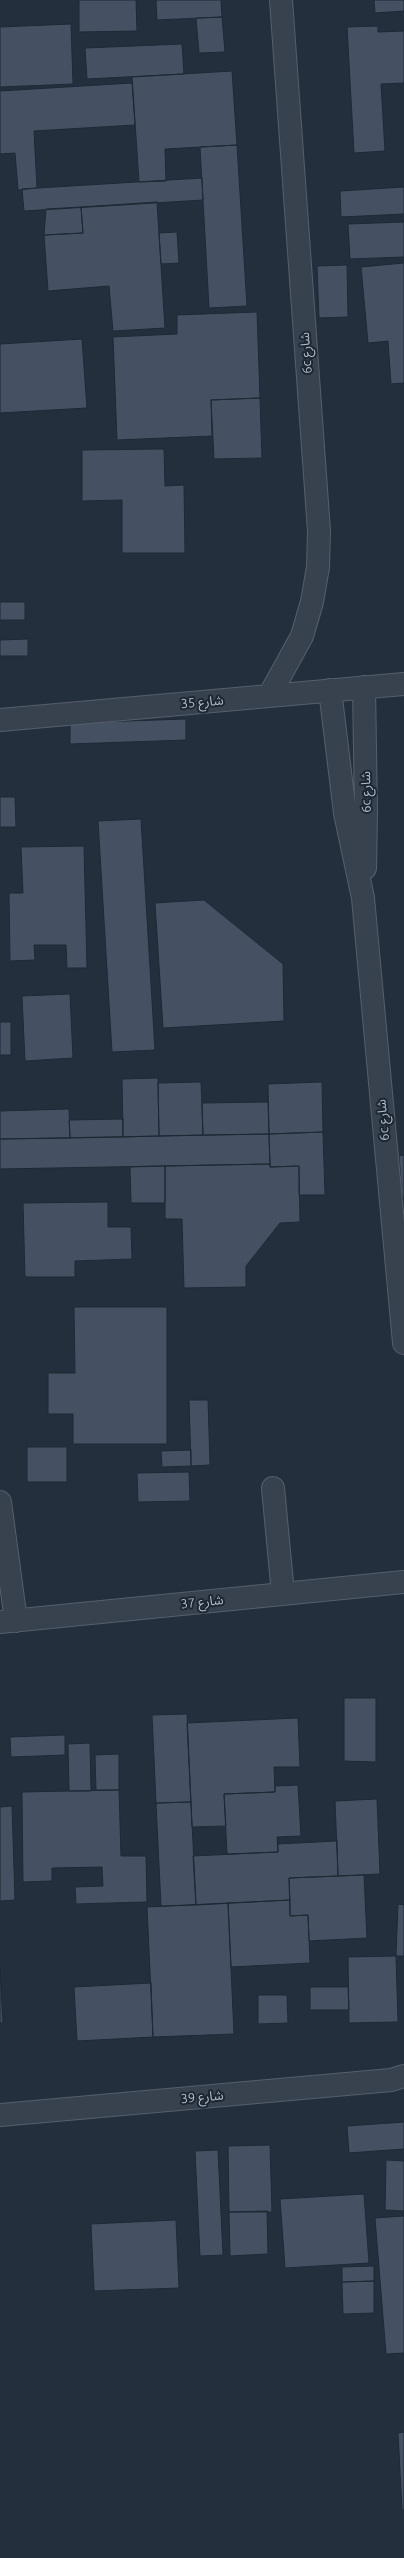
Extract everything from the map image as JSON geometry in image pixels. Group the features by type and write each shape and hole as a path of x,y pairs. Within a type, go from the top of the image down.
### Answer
{"street":[{"name":"6c شارع","path":"269,696 302,636 312,602 318,567 319,531 281,0"},
{"name":"شارع 35","path":"0,720 404,684"},
{"name":"6c شارع","path":"363,898 366,811 364,687"},
{"name":"6c شارع","path":"330,690 345,813 363,898 404,1343"},
{"path":"273,1488 283,1594"},
{"path":"0,1502 8,1621"},
{"name":"شارع 37","path":"8,1621 404,1582"},
{"name":"شارع 39","path":"0,2115 391,2080 404,2076"}],"building":[{"path":"79,0 136,0 137,31 79,32"},
{"path":"156,0 221,0 222,17 157,20"},
{"path":"374,0 404,0 404,11 375,13"},
{"path":"222,17 225,52 199,53 196,18"},
{"path":"71,24 73,84 0,87 0,27"},
{"path":"378,26 378,32 404,31 404,83 381,84 385,151 354,153 347,27"},
{"path":"182,44 184,74 87,79 85,48"},
{"path":"232,71 237,145 165,149 166,181 139,182 132,77"},
{"path":"132,83 135,125 34,131 37,188 18,190 15,153 0,154 0,91"},
{"path":"237,145 247,306 209,308 200,147"},
{"path":"202,178 203,200 24,211 22,189"},
{"path":"404,187 404,214 341,217 340,191"},
{"path":"157,202 165,328 113,331 109,286 48,291 44,235 83,233 81,207"},
{"path":"81,207 83,233 44,235 46,209"},
{"path":"404,222 404,257 350,259 348,224"},
{"path":"177,232 179,263 161,264 159,233"},
{"path":"404,263 404,383 391,384 388,341 368,343 361,267"},
{"path":"347,265 348,317 319,318 317,266"},
{"path":"257,312 260,398 211,400 212,436 117,440 113,337 177,334 177,315"},
{"path":"82,339 87,408 0,413 0,344"},
{"path":"260,398 262,458 214,459 211,400"},
{"path":"164,449 165,486 184,485 185,553 122,553 122,500 82,501 82,450"},
{"path":"0,602 25,602 25,620 0,620"},
{"path":"28,639 28,656 0,656 0,640"},
{"path":"186,719 186,740 70,744 70,723"},
{"path":"0,797 15,797 16,827 0,827"},
{"path":"141,819 155,1050 112,1052 98,821"},
{"path":"84,846 87,968 67,968 66,945 34,945 35,960 10,961 9,893 23,893 21,847"},
{"path":"204,900 283,964 284,1021 163,1028 155,903"},
{"path":"70,994 73,1058 25,1061 22,996"},
{"path":"0,1022 11,1022 11,1055 0,1055"},
{"path":"158,1078 159,1136 123,1137 122,1079"},
{"path":"201,1082 203,1135 159,1136 158,1083"},
{"path":"322,1082 323,1132 269,1134 268,1084"},
{"path":"268,1102 269,1134 203,1135 202,1103"},
{"path":"69,1109 70,1138 0,1139 0,1111"},
{"path":"123,1119 123,1137 70,1138 69,1120"},
{"path":"323,1132 325,1195 299,1195 299,1166 270,1167 269,1134"},
{"path":"269,1134 270,1164 0,1169 0,1139"},
{"path":"404,1155 404,1197 402,1197 399,1156"},
{"path":"270,1164 270,1167 299,1166 300,1222 280,1223 246,1266 246,1287 184,1288 182,1219 165,1219 165,1166"},
{"path":"165,1166 165,1203 131,1203 130,1167"},
{"path":"108,1202 108,1227 131,1227 132,1259 75,1261 75,1277 25,1277 23,1203"},
{"path":"74,1307 167,1307 167,1444 73,1444 73,1414 48,1414 48,1373 75,1373"},
{"path":"189,1400 208,1400 210,1465 191,1466"},
{"path":"27,1447 67,1447 67,1482 27,1482"},
{"path":"191,1450 191,1466 162,1467 161,1451"},
{"path":"189,1472 190,1501 138,1502 137,1473"},
{"path":"344,1698 376,1698 376,1762 344,1761"},
{"path":"187,1714 191,1802 156,1803 152,1715"},
{"path":"298,1718 300,1767 274,1767 275,1792 224,1794 226,1826 192,1827 187,1723"},
{"path":"65,1735 65,1755 11,1757 10,1737"},
{"path":"90,1743 91,1791 69,1791 68,1744"},
{"path":"119,1754 119,1790 96,1790 95,1755"},
{"path":"298,1785 301,1836 277,1837 278,1852 227,1854 224,1794 275,1792 275,1786"},
{"path":"119,1790 121,1856 146,1856 147,1902 76,1904 75,1887 103,1886 102,1867 52,1868 52,1881 23,1882 22,1792"},
{"path":"377,1799 380,1874 338,1876 335,1801"},
{"path":"191,1802 196,1905 161,1906 156,1803"},
{"path":"12,1806 15,1900 0,1901 0,1807"},
{"path":"337,1841 338,1876 289,1878 290,1900 196,1905 193,1856 278,1852 278,1844"},
{"path":"364,1875 367,1938 309,1941 308,1915 290,1916 289,1878"},
{"path":"290,1900 290,1916 308,1915 310,1963 231,1967 228,1903"},
{"path":"228,1903 234,2034 153,2037 147,1907"},
{"path":"398,1904 404,1905 404,1956 396,1956"},
{"path":"396,1956 398,2022 349,2023 348,1957"},
{"path":"0,1968 3,2023 0,2023"},
{"path":"151,1983 153,2037 77,2041 74,1987"},
{"path":"310,1987 348,1987 349,2010 310,2010"},
{"path":"258,1995 287,1995 288,2023 258,2024"},
{"path":"404,2122 404,2149 349,2153 347,2126"},
{"path":"270,2145 272,2212 229,2212 228,2146"},
{"path":"218,2150 223,2255 200,2256 195,2151"},
{"path":"386,2160 404,2161 404,2211 385,2210"},
{"path":"364,2194 369,2263 285,2268 280,2199"},
{"path":"267,2211 268,2254 230,2256 229,2212"},
{"path":"404,2216 404,2353 386,2354 375,2218"},
{"path":"176,2220 179,2288 94,2291 91,2224"},
{"path":"374,2266 374,2281 342,2282 342,2267"},
{"path":"374,2281 374,2313 343,2314 342,2282"},
{"path":"404,2432 404,2510 402,2510 398,2433"}]}
